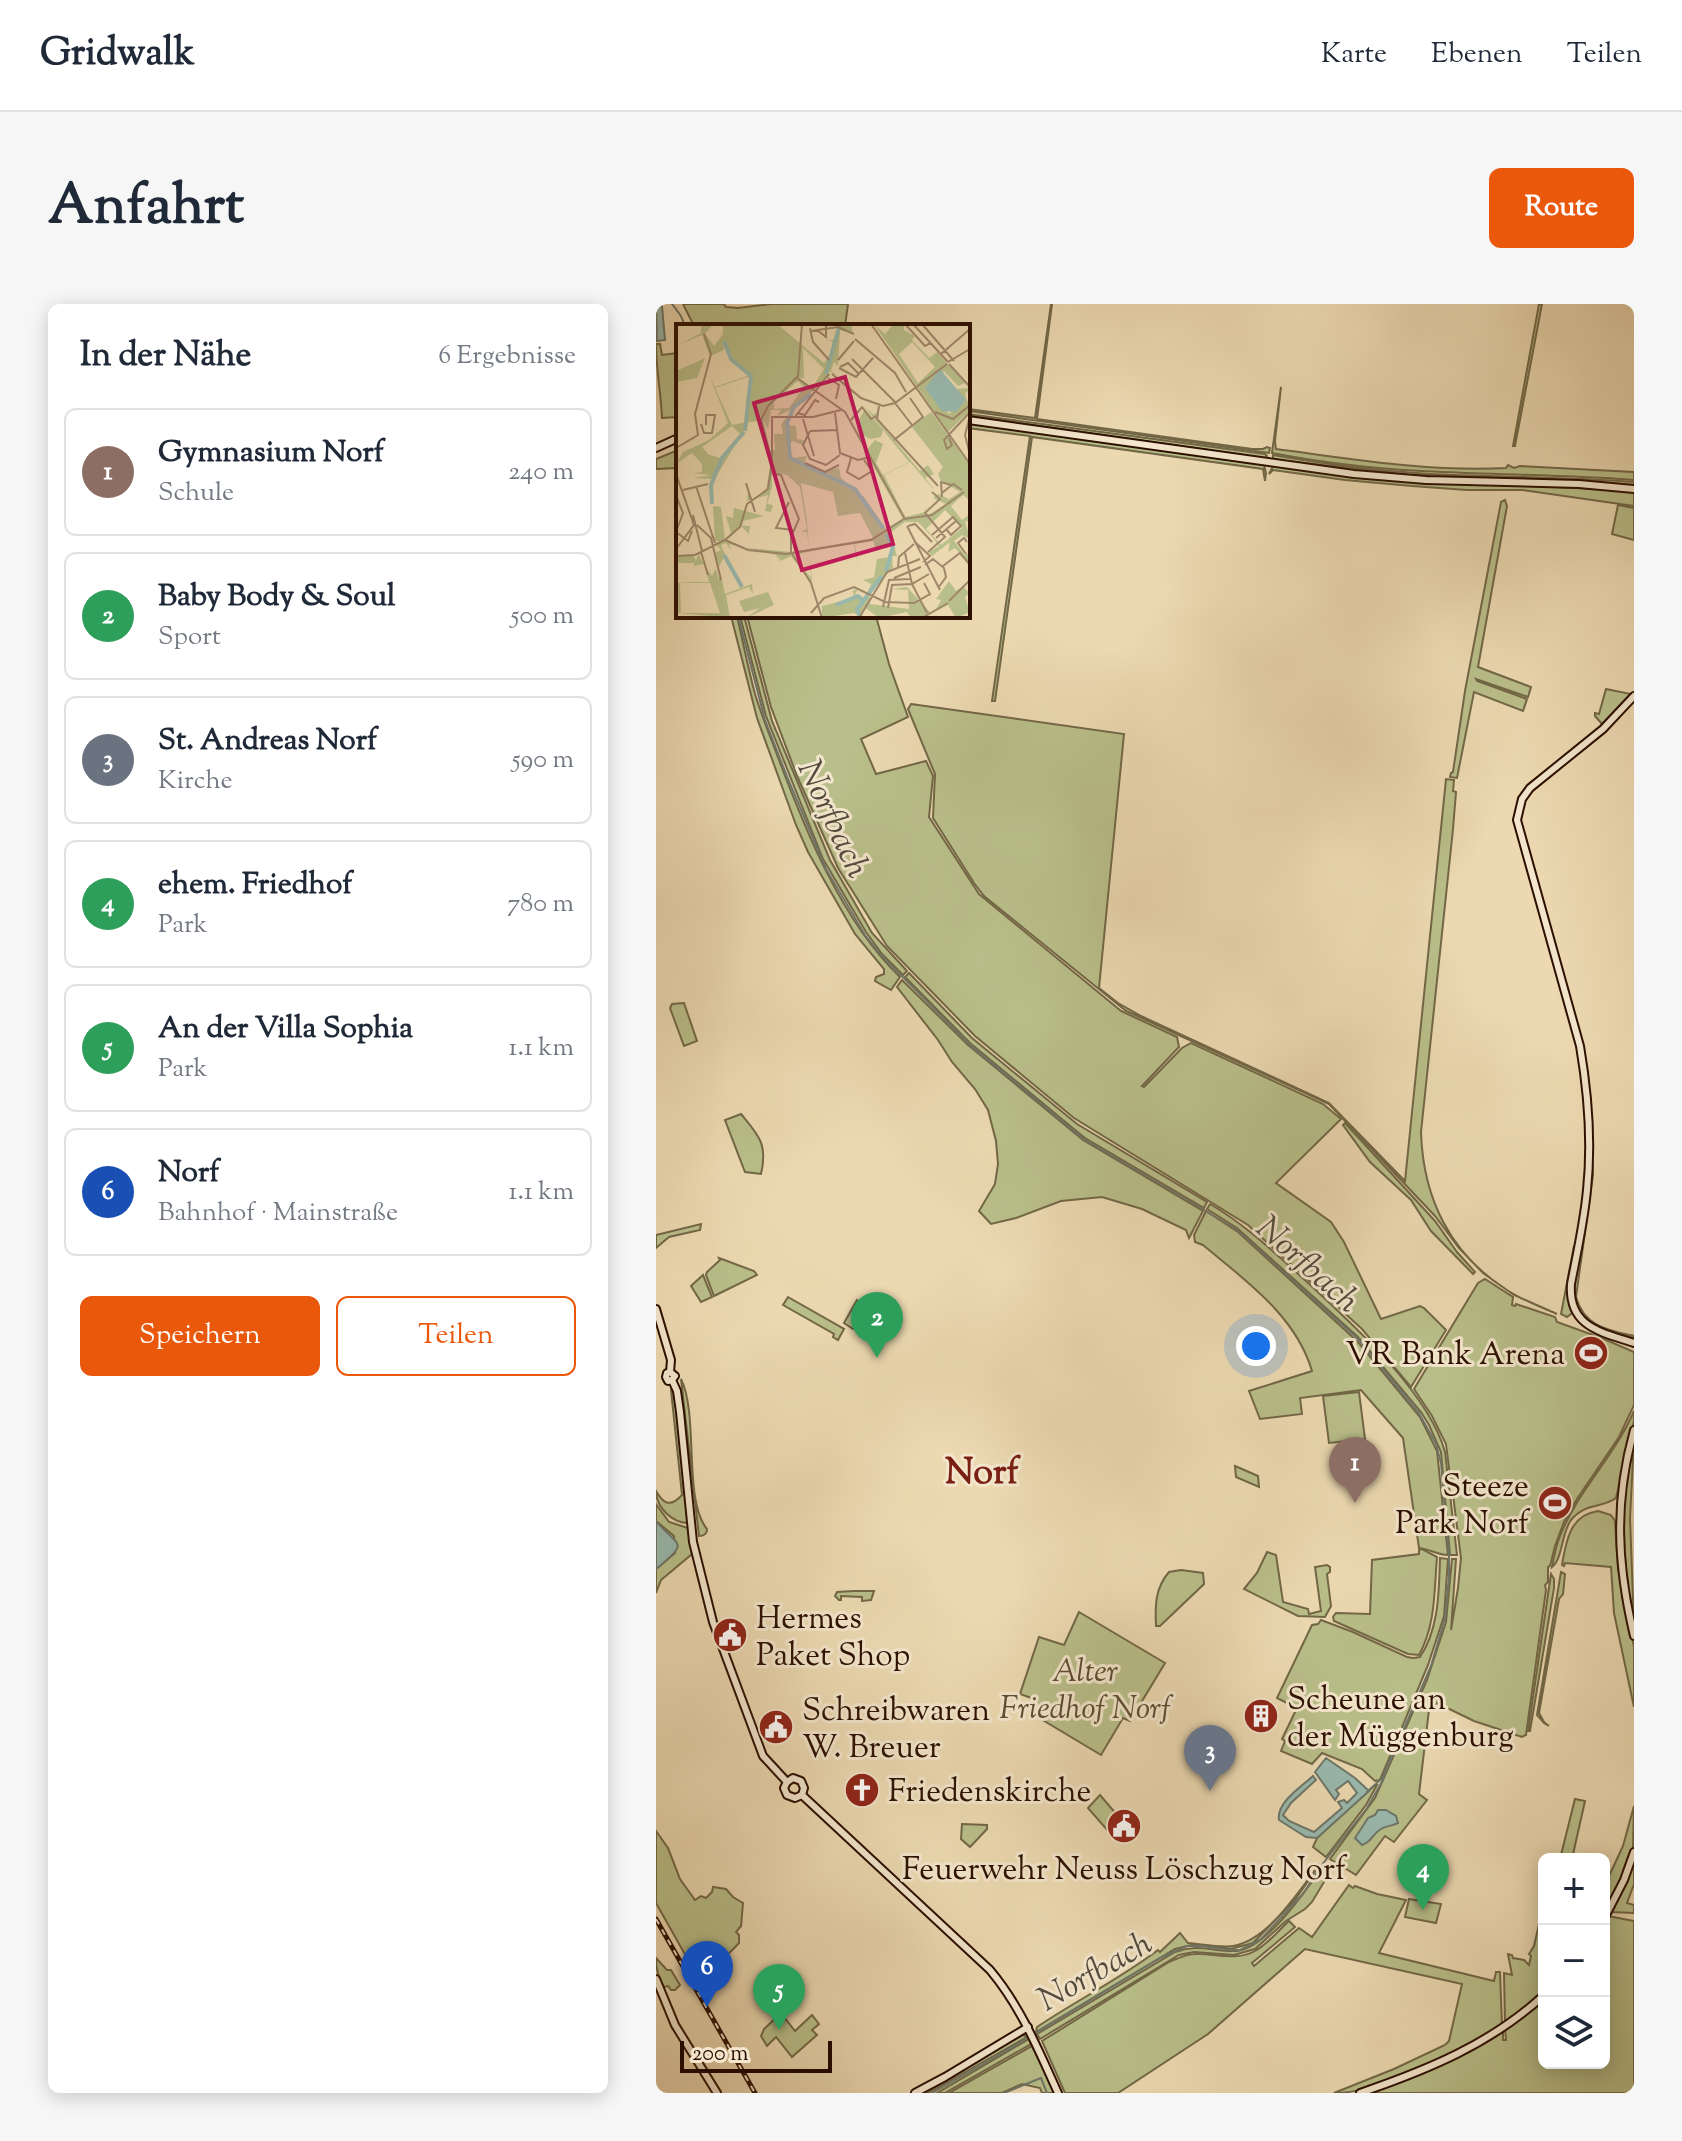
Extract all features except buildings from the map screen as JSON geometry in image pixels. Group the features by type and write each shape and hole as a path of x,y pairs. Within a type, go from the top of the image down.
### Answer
{"main road":[{"path":"970,420 1354,474 1634,489"},
{"path":"656,448 676,439"},
{"path":"1634,696 1603,729 1530,788 1522,799 1518,815 1519,832 1580,1046 1589,1150 1587,1189 1571,1299 1577,1314 1587,1325 1634,1343"},
{"path":"656,1309 669,1352 670,1372 675,1376 672,1380 680,1412 693,1540 713,1622 763,1756 787,1782"},
{"path":"1634,1430 1624,1469 1619,1540 1623,1586 1634,1636"},
{"path":"793,1778 801,1781 804,1788 802,1795 795,1798 787,1795 784,1788 787,1782 793,1778"},
{"path":"802,1795 990,1970 1011,1997 1031,2033 1058,2093"},
{"path":"1610,1907 1634,1852"},
{"path":"656,1979 675,2025 717,2093"},
{"path":"1360,2093 1429,2068 1470,2048 1507,2026 1542,1997"},
{"path":"915,2093 1031,2033"}],"green space":[{"path":"683,304 724,304 738,308 771,304 848,304 845,324 693,324"},
{"path":"1052,304 1037,419 1252,449 1270,448 1269,453 970,409 1035,418"},
{"path":"1539,304 1542,304 1513,446"},
{"path":"656,344 660,344 662,355 676,353 676,417 662,418"},
{"path":"1281,387 1276,449 1419,466 1477,469 1506,468 1508,465 1514,468 1634,472 1634,480 1400,470 1272,453"},
{"path":"970,414 1265,454 1265,458 970,416"},
{"path":"970,423 1264,465 1265,481 1263,469 1032,437 995,701 992,701 1030,436 970,428"},
{"path":"676,451 676,468 656,469 656,459"},
{"path":"1273,455 1411,473 1609,480 1634,482 1634,485 1408,475 1278,460 1273,459"},
{"path":"1273,466 1390,480 1620,490 1634,493 1634,506 1523,490 1412,486 1273,470 1269,474"},
{"path":"1505,500 1507,506 1478,667 1531,687 1528,697 1476,679 1527,699 1523,711 1474,692 1457,778 1450,777 1501,502"},
{"path":"1618,505 1634,508 1634,540 1612,534"},
{"path":"732,618 737,618 757,701 799,811 842,901 879,954 900,977 891,990 875,981 876,977 884,974 884,969 855,934 808,852 757,718"},
{"path":"741,618 745,618 772,721 830,860 872,933 907,971 903,975 866,932 823,859 766,716"},
{"path":"748,618 877,618 908,717 861,739 876,774 926,761 933,776 929,817 979,894 1121,1011 1177,1037 1179,1047 1142,1086 1191,1043 1323,1104 1341,1119 1276,1183 1331,1222 1381,1319 1420,1306 1446,1330 1411,1387 1362,1329 1248,1225 1074,1118 975,1036 887,946 838,868 797,776 771,707"},
{"path":"1606,689 1631,694 1602,724 1595,713 1599,714"},
{"path":"911,704 1124,734 1099,988 1141,1016 1329,1103 1405,1181 1446,779 1454,780 1453,829 1421,1132 1427,1179 1434,1202 1455,1242 1469,1258 1459,1248 1435,1216 1329,1104 1126,1011 984,896 933,818 935,774 908,709"},
{"path":"909,973 972,1038 1077,1124 1207,1202 1204,1208 1085,1138 970,1043 905,977"},
{"path":"902,980 968,1045 1083,1140 1203,1211 1189,1238 1186,1230 1142,1209 1102,1197 1061,1201 991,1224 979,1211 995,1184 998,1164 988,1110 897,987"},
{"path":"684,1003 697,1041 684,1046 670,1008 672,1004"},
{"path":"1589,1103 1593,1175 1576,1297 1591,1321 1634,1338 1593,1325 1577,1309 1573,1294 1587,1207"},
{"path":"741,1114 760,1141 763,1155 761,1174 745,1172 725,1120"},
{"path":"1345,1123 1435,1221 1475,1272 1473,1274 1431,1231 1411,1200 1370,1162 1343,1125"},
{"path":"1210,1204 1260,1240 1344,1317 1386,1359 1422,1405 1445,1452 1457,1555 1450,1555 1441,1452 1421,1412 1358,1337 1237,1228 1207,1209"},
{"path":"1206,1211 1238,1232 1358,1342 1420,1417 1437,1451 1448,1555 1419,1548 1403,1438 1361,1390 1300,1398 1302,1414 1260,1419 1249,1391 1312,1371 1304,1351 1282,1316 1236,1272 1195,1242 1194,1235"},
{"path":"701,1224 700,1230 669,1237 656,1248 656,1235"},
{"path":"1574,1246 1568,1292 1572,1313 1567,1317 1561,1314"},
{"path":"719,1258 754,1271 757,1275 714,1296 706,1275"},
{"path":"703,1275 712,1297 701,1302 691,1286"},
{"path":"1485,1279 1513,1297 1512,1305 1555,1317 1557,1322 1634,1352 1634,1405 1619,1437 1564,1522 1548,1567 1526,1735 1522,1737 1474,1721 1437,1703 1429,1710 1419,1794 1427,1800 1394,1842 1385,1836 1356,1875 1330,1859 1375,1798 1427,1680 1446,1622 1452,1559 1456,1559 1451,1630 1458,1588 1461,1558 1453,1495 1456,1494 1456,1487 1451,1484 1446,1444 1414,1389 1478,1283"},
{"path":"788,1297 844,1329 838,1340 833,1337 834,1334 783,1305"},
{"path":"857,1300 869,1308 853,1329 844,1323"},
{"path":"681,1379 689,1414 695,1499 707,1529 700,1536 699,1536"},
{"path":"673,1389 688,1523 666,1513 656,1491 668,1503 682,1495"},
{"path":"1359,1392 1365,1439 1329,1443 1323,1396"},
{"path":"1634,1411 1616,1498 1588,1508 1571,1520 1552,1567 1557,1544 1568,1519"},
{"path":"1634,1441 1630,1518 1634,1625 1627,1578 1624,1510"},
{"path":"1235,1466 1258,1476 1259,1487 1236,1477"},
{"path":"656,1504 669,1522 688,1528 692,1554 661,1580 656,1593 656,1569 675,1553 674,1536 656,1521"},
{"path":"1598,1511 1611,1515 1615,1521 1618,1569 1634,1647 1634,1707 1614,1613 1611,1567 1562,1565 1568,1538 1575,1524 1589,1513"},
{"path":"1422,1549 1437,1557 1429,1631 1419,1655 1408,1654 1334,1621 1336,1613 1370,1614 1372,1560 1419,1554"},
{"path":"1267,1552 1276,1555 1283,1602 1308,1609 1309,1614 1321,1611 1315,1567 1330,1567 1327,1574 1331,1606 1325,1617 1298,1616 1244,1589 1257,1573"},
{"path":"1440,1558 1448,1559 1444,1616 1428,1665 1380,1780 1375,1781 1362,1769 1322,1753 1312,1764 1281,1751 1285,1741 1282,1739 1297,1708 1277,1698 1312,1625 1321,1620 1407,1657 1420,1657 1434,1622"},
{"path":"1169,1572 1203,1573 1204,1584 1160,1626 1156,1626 1156,1604 1161,1584"},
{"path":"1561,1572 1565,1574 1563,1594 1559,1599 1539,1713 1549,1726 1544,1723 1537,1715"},
{"path":"1551,1574 1554,1588 1528,1731"},
{"path":"874,1591 871,1600 841,1596 839,1600 835,1596 837,1592"},
{"name":"Alter Friedhof Norf","path":"1079,1612 1165,1663 1130,1721 1123,1718 1101,1755 1031,1713 1034,1699 1020,1694 1039,1637 1064,1645"},
{"path":"1375,1785 1366,1805 1326,1857 1313,1847 1317,1838"},
{"path":"1100,1795 1117,1815 1108,1823 1112,1828 1108,1831 1088,1808"},
{"path":"1575,1799 1585,1801 1573,1853 1562,1853"},
{"path":"1634,1806 1633,1847 1610,1901 1610,1874 1623,1846"},
{"path":"962,1824 987,1825 987,1829 970,1847 961,1839"},
{"path":"656,1831 668,1848 680,1879 695,1900 701,1896 706,1898 713,1887 726,1889 743,1903 741,1926 736,1932 739,1943 702,1977 696,1974 656,1903"},
{"path":"1634,1860 1634,1884 1627,1903 1634,1905 1634,1913 1611,1912"},
{"path":"1320,1864 1295,1900 1277,1918 1282,1913"},
{"path":"1323,1866 1330,1872 1312,1902 1255,1949 1234,1955 1194,1952 1179,1955 1040,2039 1037,2034 1175,1952 1191,1948 1236,1951 1260,1940 1285,1916"},
{"path":"1349,1885 1406,1900 1379,1953 1494,1981 1496,1972 1500,1972 1502,2026 1421,2069 1376,2086 1334,2093 1445,2045 1449,2041 1462,1984 1305,1949 1208,2034 1118,2093 1065,2093 1042,2041 1180,1957 1248,1954 1264,1945 1289,1921 1295,1927 1252,1963 1254,1966 1299,1928 1312,1937"},
{"path":"1409,1899 1441,1904 1436,1923 1405,1917"},
{"path":"1610,1916 1634,1921 1634,2093 1368,2093 1454,2058 1503,2031 1503,2040 1506,2040 1505,2029 1538,2003 1538,2069 1610,2069"},
{"path":"1269,1926 1253,1943 1231,1949 1196,1944 1175,1949 1036,2032 1037,2027 1052,2017 1158,1950 1160,1952 1180,1933 1188,1943 1233,1946 1246,1942"},
{"path":"1538,1928 1538,1996 1505,2024 1504,1973 1512,1975 1508,1954 1529,1965 1529,1954"},
{"path":"656,1958 667,1970 671,1970 680,1985 675,1990 662,1984"},
{"path":"781,2013 795,2031 812,2015 819,2024 812,2030 817,2035 792,2057 776,2037 767,2046 761,2036"},
{"path":"1023,2035 1027,2037 941,2086 928,2093 918,2093"},
{"path":"1029,2039 1031,2044 945,2093 937,2093"},
{"path":"1032,2046 1055,2093 1042,2093 1040,2088 1022,2084 1002,2093 949,2093"}],"water":[{"path":"662,306 665,340 657,341 656,307"},
{"path":"656,1521 675,1540 677,1548 656,1569"},
{"path":"1326,1758 1369,1791 1317,1838 1306,1837 1279,1820 1279,1814 1285,1802 1313,1776 1316,1780 1291,1803 1283,1815 1314,1832 1342,1808 1338,1802 1344,1800 1347,1803 1357,1793 1348,1781 1336,1790 1339,1794 1335,1800 1315,1772"},
{"path":"1378,1810 1386,1810 1396,1816 1398,1823 1381,1829 1362,1845 1355,1838 1368,1818"}],"waterway":[{"name":"Norfbach","path":"672,304 684,324"},
{"name":"Norfbach","path":"739,618 765,720 826,869 865,935 881,955 969,1044 1084,1139 1236,1229 1358,1339 1419,1413 1436,1444 1441,1463 1449,1576 1445,1618 1431,1666 1384,1778 1367,1808 1303,1894 1260,1940 1240,1950 1187,1946 1162,1957 932,2093"},
{"path":"1367,1792 1380,1780"},
{"path":"1004,2093 1041,2078 1047,2093"}],"railway":[{"path":"656,1919 755,2093"}],"place":[{"name":"VR Bank Arena","path":"1591,1353"},
{"name":"Baby Body & Soul","path":"877,1358"},
{"name":"Gymnasium Norf","path":"1355,1503"},
{"name":"Steeze Park Norf","path":"1555,1503"},
{"name":"Hermes Paket Shop","path":"730,1635"},
{"name":"Scheune an der Müggenburg","path":"1261,1716"},
{"name":"Schreibwaren W. Breuer","path":"776,1727"},
{"name":"Friedenskirche","path":"862,1790"},
{"name":"St. Andreas Norf","path":"1210,1791"},
{"name":"Feuerwehr Neuss Löschzug Norf","path":"1124,1826"},
{"name":"ehem. Friedhof","path":"1423,1910"},
{"name":"Norf","path":"707,2007"},
{"name":"An der Villa Sophia","path":"779,2030"}],"district":[{"name":"Norf","path":"982,1470"}]}
